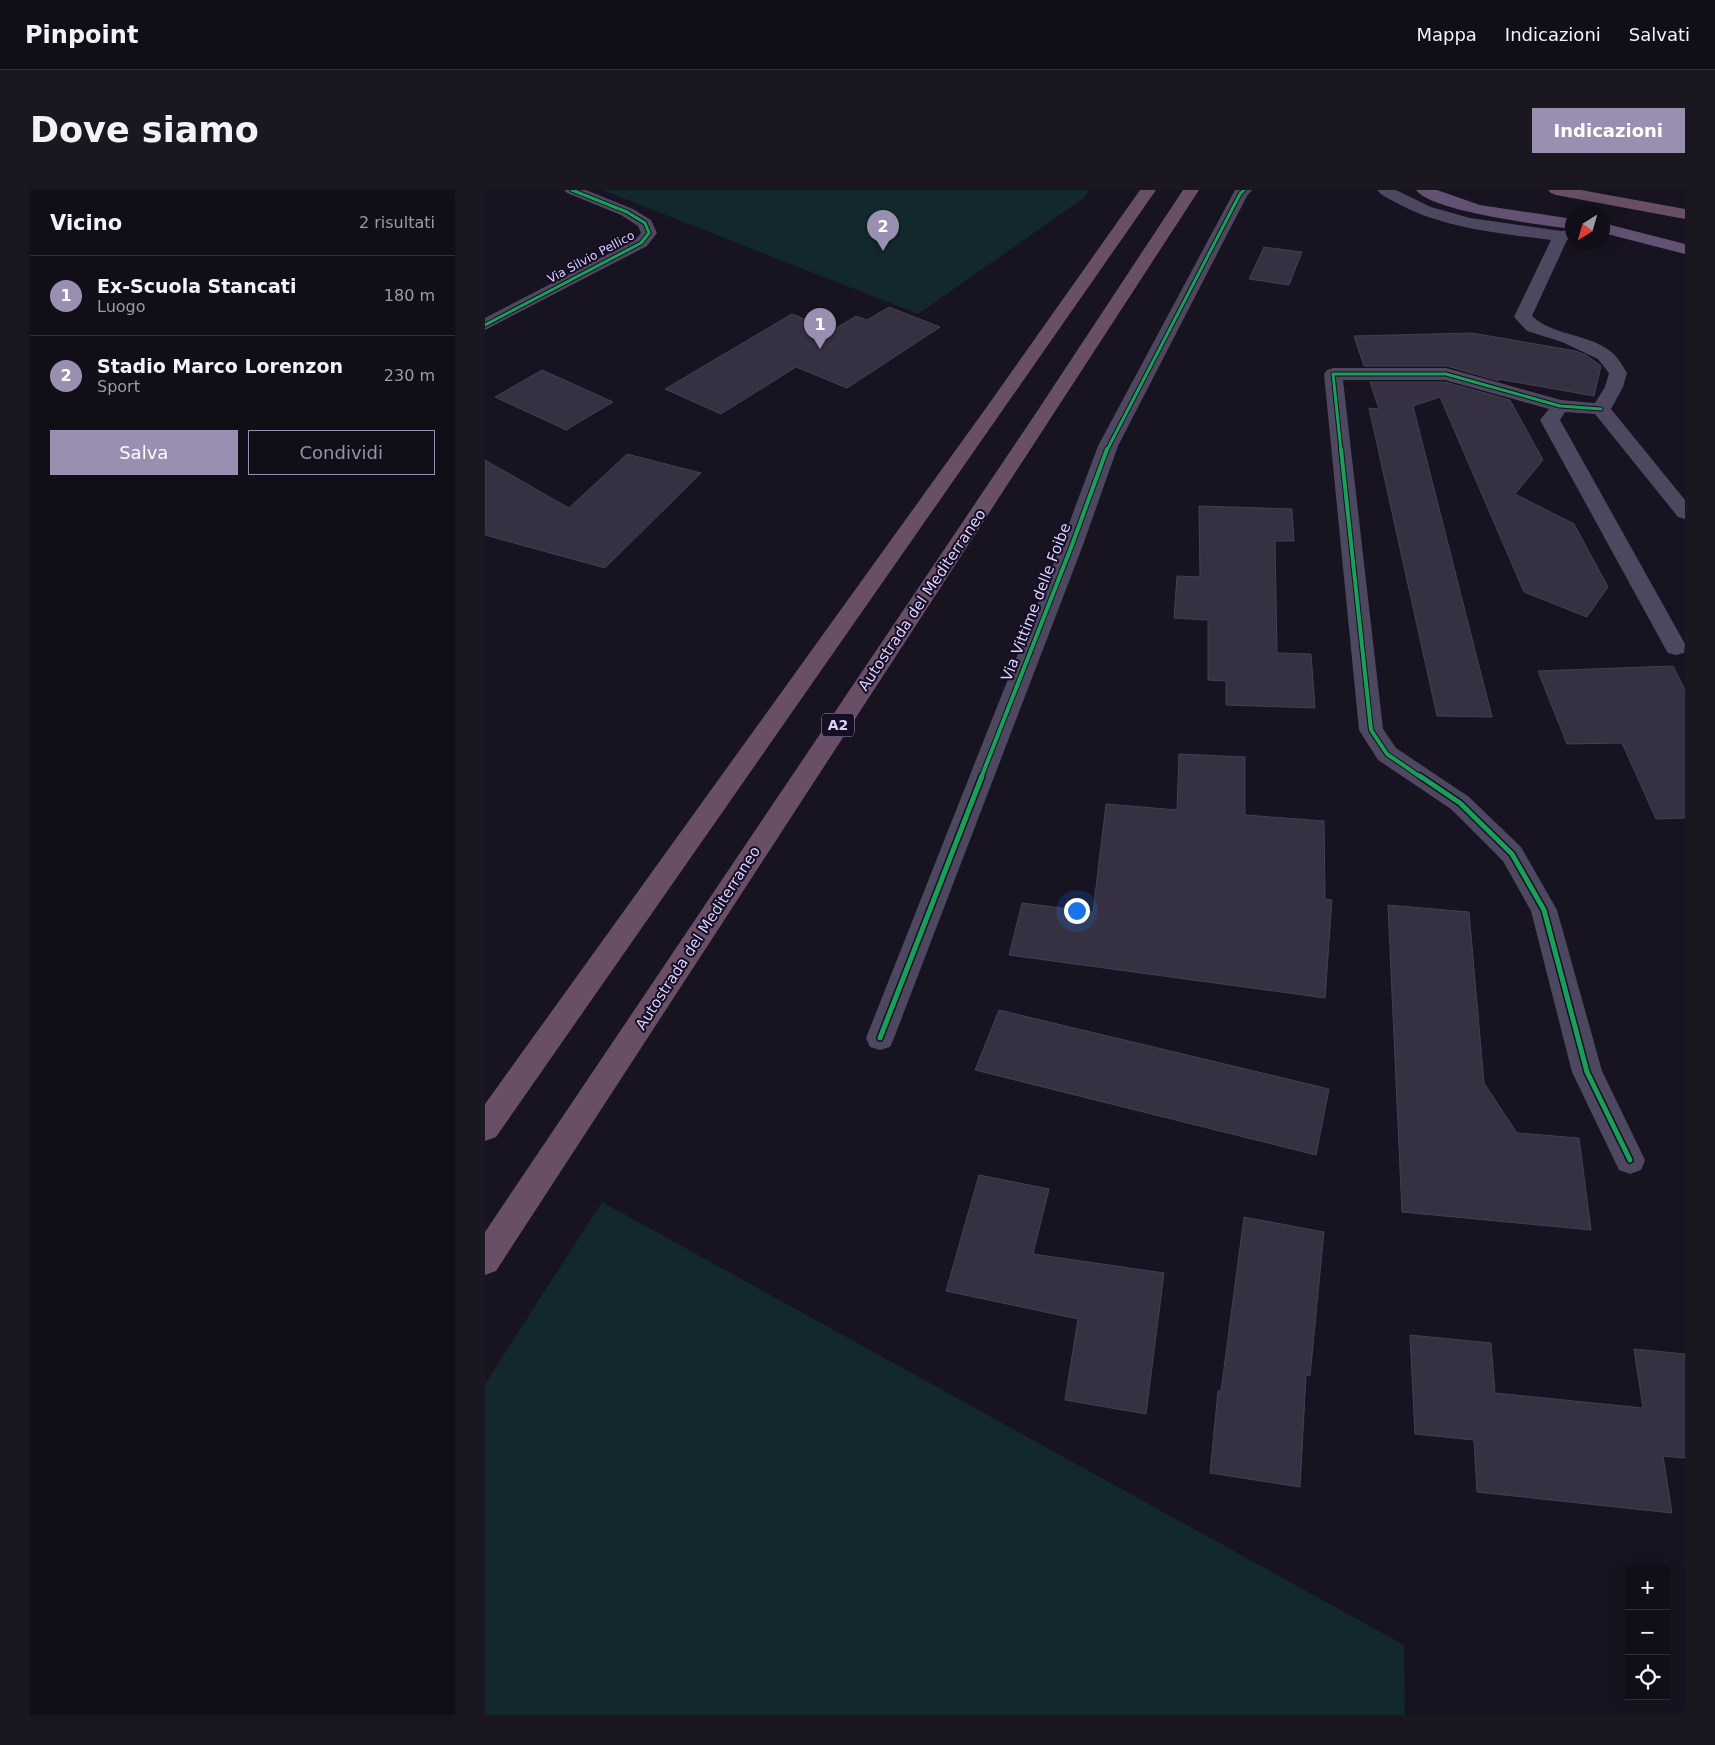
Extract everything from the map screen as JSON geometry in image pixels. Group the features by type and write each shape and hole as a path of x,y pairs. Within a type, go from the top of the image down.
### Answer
{"highway":[{"path":"485,1128 993,413 1148,190"},
{"name":"Autostrada del Mediterraneo","path":"485,1260 1044,416 1191,190"},
{"path":"1556,190 1685,214"},
{"path":"1572,190 1662,201 1685,201"}],"main road":[{"path":"1424,190 1439,198 1474,209 1565,229"},
{"path":"1610,230 1685,249"}],"street":[{"name":"Via Silvio Pellico","path":"485,325 641,243 649,233 645,223 627,212 572,190"},
{"name":"Via Vittime delle Foibe","path":"880,1038 1072,545 1108,446 1244,190"},
{"path":"1385,190 1399,199 1421,208 1489,227 1565,229"},
{"path":"1565,231 1523,317 1533,327 1567,338 1604,355 1618,374 1614,387 1601,409"},
{"path":"1630,1160 1587,1072 1544,910 1512,854 1460,803 1387,754 1371,730 1333,374 1446,374 1560,406 1601,409 1685,513"},
{"path":"1560,406 1550,420 1676,648"}],"green space":[{"path":"602,190 1089,190 1084,198 918,314"},
{"path":"602,1202 1404,1645 1405,1715 485,1715 485,1384"}],"building":[{"path":"1264,247 1302,252 1289,285 1249,279"},
{"path":"889,307 940,327 847,388 796,367 721,414 665,389 792,314 833,330 856,316 867,320"},
{"path":"1472,333 1576,351 1586,355 1601,366 1594,396 1498,379 1499,381 1447,366 1364,366 1354,336"},
{"path":"542,370 613,402 566,430 495,397"},
{"path":"1370,382 1445,382 1510,400 1543,460 1515,494 1574,524 1608,587 1587,617 1524,592 1440,397 1413,406 1492,717 1437,716 1369,408 1379,409"},
{"path":"627,454 701,473 605,568 485,535 485,460 569,508"},
{"path":"1199,506 1292,509 1294,541 1275,541 1277,653 1311,654 1315,708 1226,705 1226,681 1208,680 1208,620 1174,618 1177,576 1200,577"},
{"path":"1673,666 1685,690 1685,818 1656,819 1622,743 1567,744 1538,671"},
{"path":"1179,754 1245,757 1245,815 1324,821 1325,899 1332,900 1325,998 1009,955 1022,903 1093,912 1106,804 1177,810"},
{"path":"1388,905 1469,912 1484,1083 1517,1133 1579,1138 1591,1230 1402,1212"},
{"path":"999,1010 1329,1089 1316,1155 975,1070"},
{"path":"979,1175 1049,1189 1033,1254 1164,1273 1146,1414 1065,1400 1078,1319 946,1291"},
{"path":"1244,1217 1324,1232 1310,1376 1306,1375 1300,1487 1210,1473 1218,1391 1221,1391"},
{"path":"1410,1335 1491,1343 1495,1393 1643,1408 1634,1349 1685,1354 1685,1458 1663,1456 1672,1513 1477,1492 1474,1440 1415,1434"}],"cycle path":[{"path":"485,325 641,243 649,233 645,223 627,212 572,190"},
{"path":"880,1038 1072,545 1108,446 1240,194 1244,190"},
{"path":"1601,409 1560,406 1446,374 1333,374 1371,730 1387,754 1460,803 1512,854 1544,910 1587,1072 1630,1160"}],"place":[{"name":"Stadio Marco Lorenzon","path":"883,251"},
{"name":"Ex-Scuola Stancati","path":"820,349"}]}
